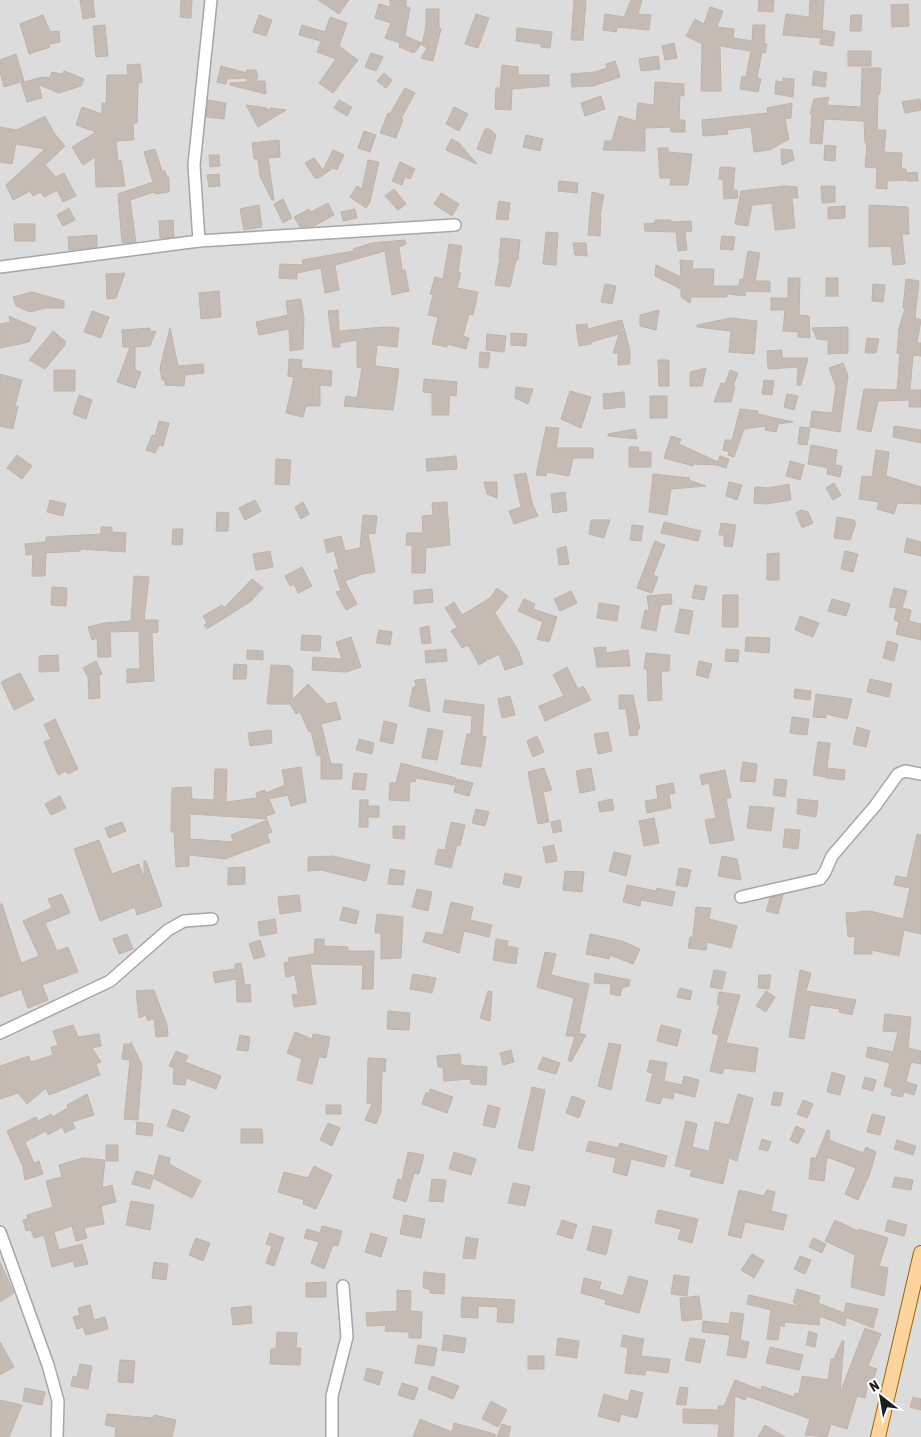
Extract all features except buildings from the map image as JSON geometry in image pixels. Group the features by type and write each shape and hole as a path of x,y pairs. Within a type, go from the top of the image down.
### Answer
{"main road":[{"path":"878,1437 916,1297 921,1253"}],"street":[{"path":"199,241 194,165 198,110 208,40 211,0"},
{"path":"0,267 199,241 455,225"},
{"path":"741,897 820,879 832,856 875,806 898,774 905,772 921,774"},
{"path":"0,1033 110,980 168,930 184,921 212,919"},
{"path":"0,1232 58,1401 57,1437"},
{"path":"332,1437 332,1396 347,1338 343,1286"}],"shaded area":[{"path":"0,0 921,0 921,1437 0,1437"}]}
